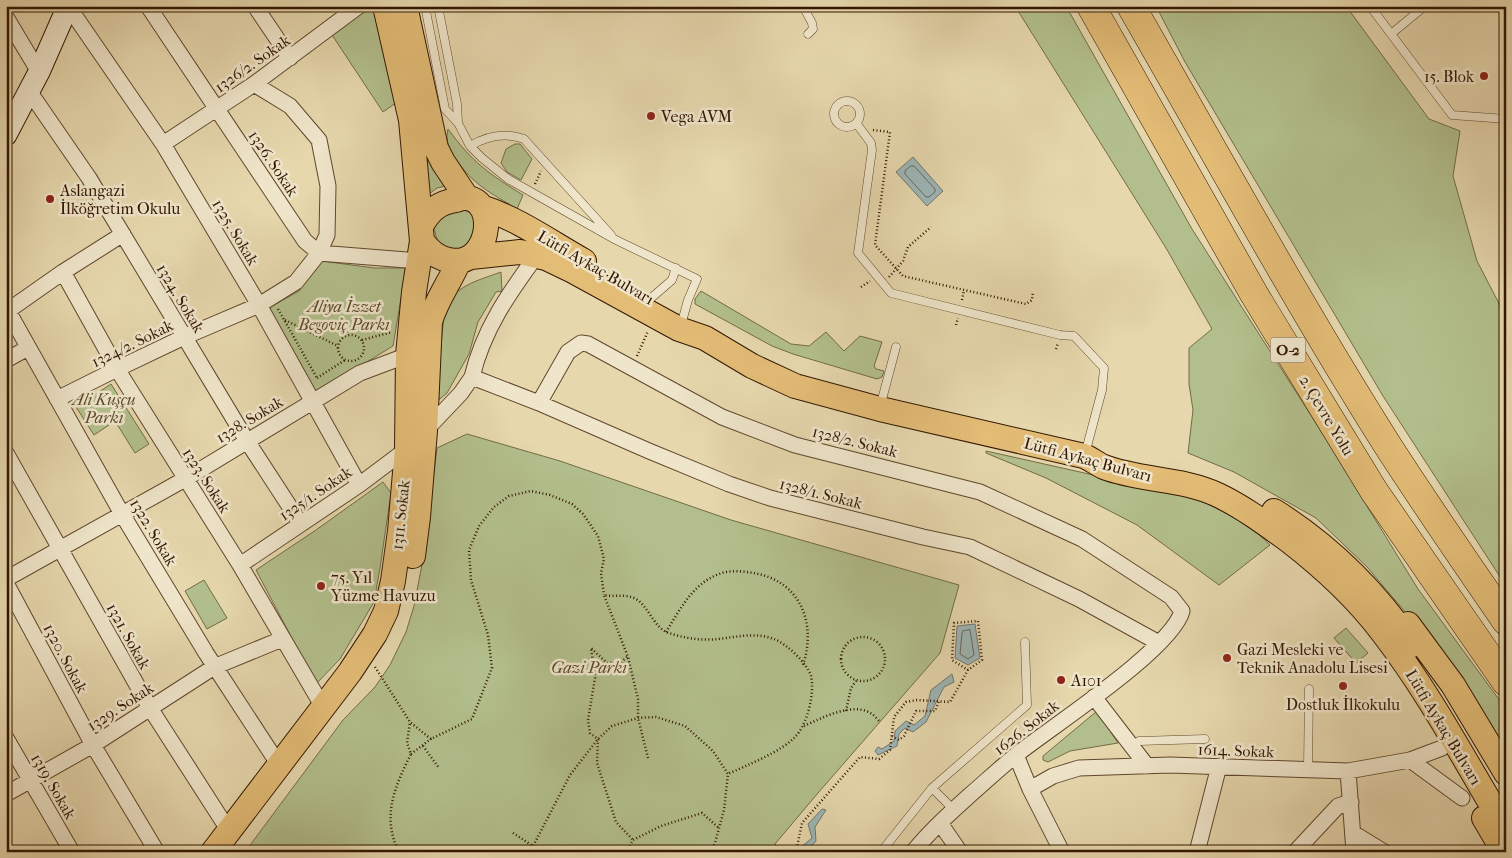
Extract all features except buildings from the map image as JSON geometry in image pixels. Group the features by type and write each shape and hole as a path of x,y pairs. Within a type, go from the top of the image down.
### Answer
{"highway":[{"name":"2. Çevre Yolu","path":"1091,6 1254,294 1374,491 1506,682"},
{"name":"O-2","path":"1133,8 1223,170 1338,364 1388,446 1506,621"}],"main road":[{"path":"6,135 39,72 68,6"},
{"name":"1311. Sokak","path":"230,842 279,765 356,665 375,634 386,611 393,581 400,531 407,449 408,354 421,243 411,120 385,6"},
{"path":"405,6 436,148 443,162 474,202 487,229 484,240 465,259 445,259 436,255 421,243 430,211 435,207 445,202 474,202"},
{"name":"Lütfi Aykaç Bulvarı","path":"474,202 515,221 654,308 679,329 705,338"},
{"name":"Lütfi Aykaç Bulvarı","path":"465,259 507,252 536,255 654,308 683,318 705,338 752,366 795,386 880,409 1084,456 1103,467 1180,482 1218,495 1265,523 1302,551 1340,585 1382,632 1420,685 1506,829"},
{"name":"1311. Sokak","path":"213,852 230,842 374,666 392,635 405,598 418,517 425,431 430,322 434,308 465,259"},
{"path":"1084,456 1110,455 1200,472 1228,482 1278,512 1309,535 1334,555 1374,595 1406,622 1418,636 1452,685 1506,773"},
{"path":"1340,585 1368,624 1504,852"},
{"path":"1374,595 1418,654 1506,801"}],"street":[{"name":"1325. Sokak","path":"68,6 163,144 266,301 304,387 359,485"},
{"name":"1326. Sokak","path":"148,6 305,241 319,253"},
{"path":"256,6 290,58"},
{"name":"1326/2. Sokak","path":"163,144 254,84 359,6"},
{"path":"6,17 39,72"},
{"name":"1324/2. Sokak","path":"57,399 184,337 266,301 296,282 319,253 327,235 328,186 319,140 290,106 254,84"},
{"name":"1324. Sokak","path":"29,91 90,178 247,441 301,524"},
{"path":"7,311 63,272 123,234"},
{"path":"319,253 421,243"},
{"path":"425,431 461,393 472,377 476,360 489,327 510,292 536,255"},
{"name":"1323. Sokak","path":"63,272 117,369 240,565 323,706"},
{"name":"1322. Sokak","path":"7,311 122,514 214,667 279,765"},
{"name":"1328/2. Sokak","path":"539,403 568,352 581,343 588,344 722,417 795,445 980,492 1082,539 1171,597 1182,611"},
{"path":"6,360 28,348"},
{"name":"1328. Sokak","path":"6,581 60,548 185,479 360,373 408,354"},
{"name":"1328/1. Sokak","path":"472,377 539,403 729,484 770,498 970,547 1079,599 1160,643"},
{"name":"1325/1. Sokak","path":"240,565 359,485 407,449"},
{"name":"1321. Sokak","path":"6,453 150,708 230,842"},
{"name":"1320. Sokak","path":"6,581 93,745 157,852"},
{"name":"1626. Sokak","path":"913,852 940,823 1016,755 1132,668 1160,643 1177,624 1182,611"},
{"name":"1329. Sokak","path":"6,794 93,745 214,667 282,639"},
{"path":"1094,697 1148,766"},
{"name":"1319. Sokak","path":"6,738 72,852"},
{"name":"1614. Sokak","path":"1030,789 1052,776 1079,768 1220,766 1348,771 1410,760 1442,748"},
{"path":"1016,755 1030,789 1062,852"},
{"path":"1410,760 1462,798"},
{"path":"1197,852 1220,766"},
{"path":"1348,771 1354,852"},
{"path":"1295,852 1338,806 1351,802"},
{"path":"940,823 960,852"},
{"path":"1353,833 1384,852"}],"lane":[{"path":"425,6 445,109 458,123 470,146 508,179 616,240 697,279 683,318"},
{"path":"438,6 457,104 458,123"},
{"path":"803,6 812,23 813,29 808,34"},
{"path":"1370,6 1452,115 1506,118"},
{"path":"1391,34 1425,6"},
{"path":"856,123 871,143 872,150 858,253 891,293 1074,336 1104,368 1102,390 1084,456"},
{"path":"470,146 485,138 513,135 524,139 616,240"},
{"path":"654,308 672,280 676,268"},
{"path":"880,409 896,347"},
{"path":"881,852 932,788 1027,705 1025,642"},
{"path":"1308,769 1309,688"},
{"path":"1132,746 1139,741 1205,739"},
{"path":"932,788 954,810"}],"path":[{"path":"864,133 868,130 890,132 875,245 903,276 1026,304 1032,300 1034,292"},
{"path":"531,191 546,162"},
{"path":"862,288 872,278 887,279 903,261 908,247 931,227"},
{"path":"266,301 285,320 317,378"},
{"path":"632,368 647,332 654,308"},
{"path":"285,320 338,346"},
{"path":"362,340 364,350 362,355 355,361 345,360 340,356 338,346 340,341 347,335 353,335 362,340 411,326"},
{"path":"304,387 345,360"},
{"path":"399,852 392,840 390,816 396,783 411,754 432,738 472,719 492,668 488,635 471,580 469,550 480,526 494,507 509,496 531,491 550,495 572,504 583,514 598,536 604,559 601,572 604,595 628,657 638,699 638,718 648,758"},
{"path":"666,632 682,604 701,585 719,574 743,571 766,575 784,586 799,600 808,624 808,649 804,665"},
{"path":"604,595 613,597 626,595 635,598 666,632 689,638 716,639 757,635 776,639 796,654 804,665 810,676 811,699 804,726 794,738 771,753 728,774"},
{"path":"796,852 802,823 860,757 879,759 890,750 894,717 906,702 950,702 968,670 982,660 978,621 954,623 952,660 968,670"},
{"path":"858,637 873,639 883,649 885,664 878,677 864,682 856,681 844,672 840,658 842,651 846,644 858,637"},
{"path":"598,739 590,733 588,720 595,678 591,648 607,662 621,662 628,657"},
{"path":"374,666 378,669 410,722 432,738"},
{"path":"846,711 851,688 856,681"},
{"path":"892,736 899,740 904,736 916,711 935,711 939,702"},
{"path":"804,726 835,712 860,710 871,713 880,722"},
{"path":"530,852 570,775 598,739 612,726 638,718 656,717 685,726 714,751 728,774 724,810 715,843 710,852"},
{"path":"410,722 408,743 411,754"},
{"path":"598,739 597,763 616,822 633,840"},
{"path":"423,746 439,768"},
{"path":"626,852 633,840 661,826 702,813 719,829"},
{"path":"513,833 533,846"}],"green space":[{"path":"371,6 374,6 400,100 383,112 332,35"},
{"path":"1015,6 1066,6 1192,229 1312,417 1418,589 1506,709 1506,760 1434,646 1367,567 1316,518 1234,472 1188,453 1193,410 1189,384 1189,348 1212,329 1166,248"},
{"path":"1156,6 1346,6 1429,119 1460,131 1453,176 1477,261 1506,317 1506,586 1383,396 1185,62"},
{"path":"448,129 473,159 523,195 517,209 483,188 462,167 449,148 447,141"},
{"path":"418,140 450,185 437,188 425,197"},
{"path":"515,144 520,144 532,159 521,180 507,172 501,163 506,149"},
{"path":"452,208 471,213 475,221 475,241 458,251 440,243 434,229 436,221"},
{"name":"Aliya İzzet Begoviç Parkı","path":"321,261 375,268 406,268 393,346 314,394 267,309 299,291"},
{"path":"501,272 502,291 496,292 478,322 469,354 447,393 435,403 445,305 450,298 463,288"},
{"path":"701,291 791,344 809,346 826,332 844,351 860,336 882,342 874,366 876,369 884,371 882,377 877,379 772,346 695,304 695,299"},
{"name":"Ali Kuşçu Parkı","path":"111,384 149,444 135,453 115,421 94,435 76,407"},
{"name":"Gazi Parkı","path":"467,434 560,461 731,520 959,585 940,653 775,844 779,852 245,852 343,720 375,687 390,665 406,632 414,606 424,554 437,448"},
{"path":"986,451 1183,495 1208,504 1250,526 1270,545 1219,585 1137,525 1046,478 986,453"},
{"name":"75. Yıl Yüzme Havuzu","path":"383,482 391,493 374,602 340,659 316,684 256,570"},
{"path":"204,580 227,618 207,629 185,591"},
{"path":"1346,628 1368,653 1356,663 1334,638"},
{"path":"1097,711 1118,743 1070,751 1048,762 1043,760 1043,756"}],"water":[{"path":"913,157 943,191 927,206 896,172"},
{"path":"975,624 980,658 968,665 955,658 957,626"},
{"path":"952,674 954,682 944,687 926,722 913,732 905,728 899,734 897,746 878,755 875,751 878,747 882,749 894,741 895,731 906,721 914,725 925,716 931,690"},
{"path":"822,809 826,810 815,827 816,841 806,852 801,852 800,848 812,838 808,824"}],"place":[{"name":"15. Blok","path":"1484,76"},
{"name":"Vega AVM","path":"651,116"},
{"name":"Aslangazi İlköğretim Okulu","path":"50,199"},
{"name":"75. Yıl Yüzme Havuzu","path":"321,586"},
{"name":"Gazi Mesleki ve Teknik Anadolu Lisesi","path":"1227,658"},
{"name":"A101","path":"1061,680"},
{"name":"Dostluk İlkokulu","path":"1343,686"}]}
